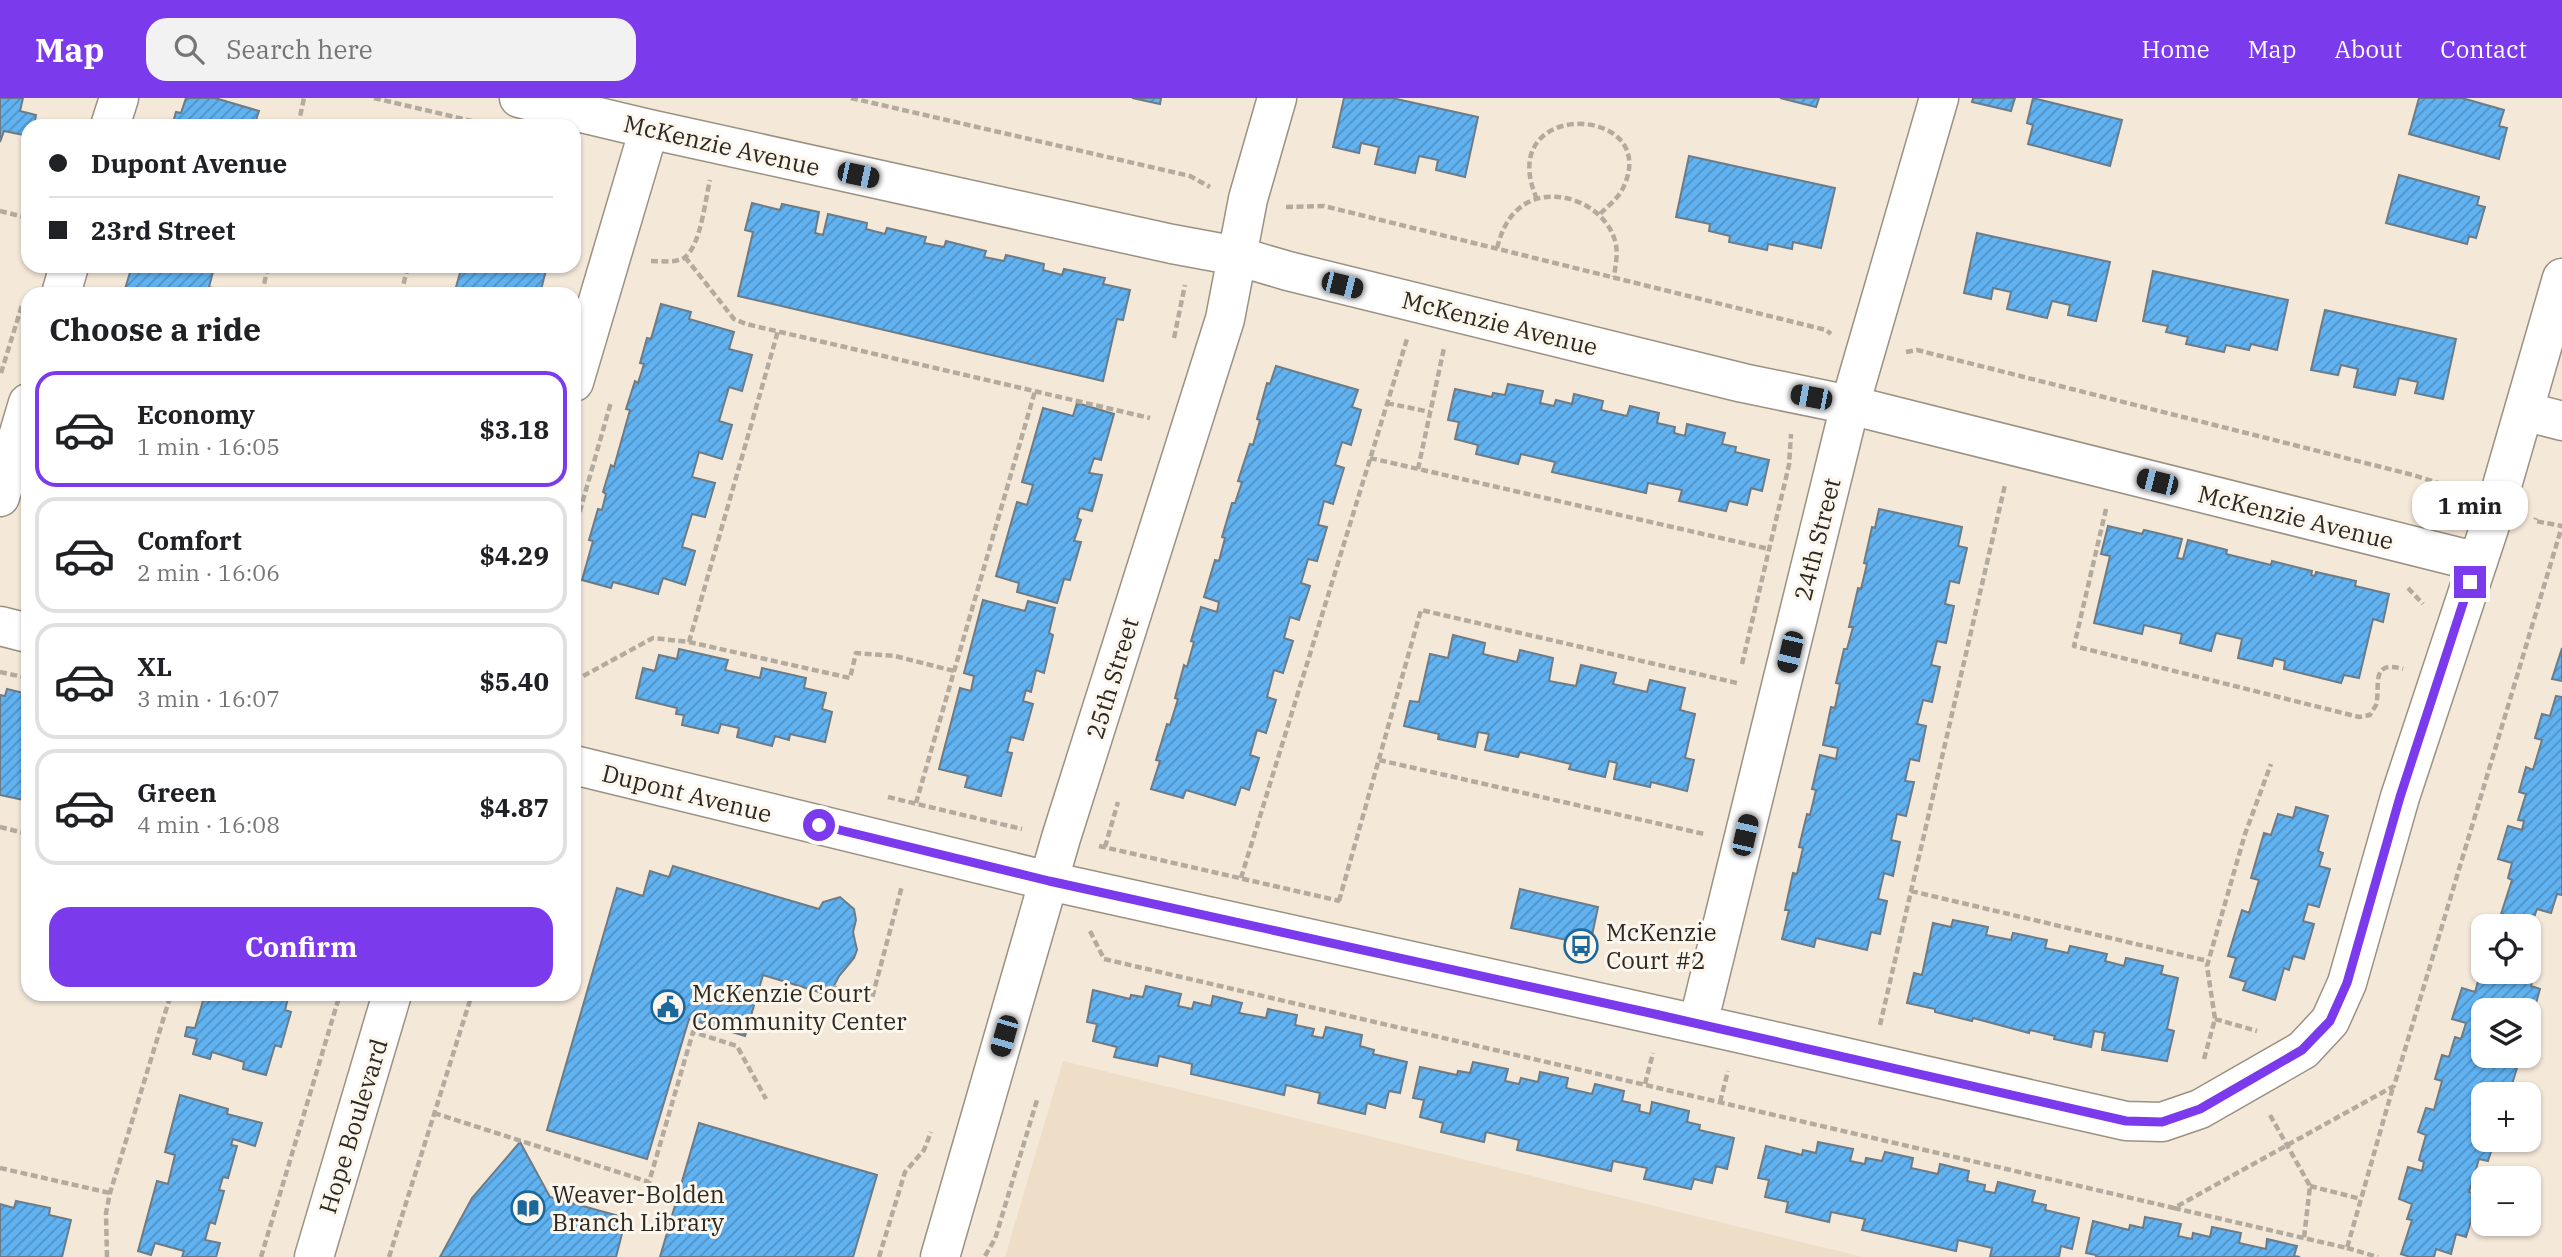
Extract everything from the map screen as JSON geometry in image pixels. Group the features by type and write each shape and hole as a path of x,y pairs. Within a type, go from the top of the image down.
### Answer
{"street":[{"path":"112,119 119,98"},
{"name":"McKenzie Avenue","path":"519,98 649,129 1219,253 1730,380 1850,405 2478,562"},
{"name":"25th Street","path":"940,1257 1061,838 1225,319 1219,253 1248,199 1277,98"},
{"name":"24th Street","path":"1698,1024 1850,405 1939,98"},
{"path":"581,358 649,129"},
{"name":"Dupont Avenue","path":"581,767 1012,871 1045,897 1698,1024 2126,1121 2162,1122 2200,1109 2251,1081 2302,1050 2330,1021 2347,983 2400,797 2495,510 2562,278"},
{"path":"2524,411 2562,421"},
{"path":"0,497 21,426"},
{"path":"0,626 21,631"},
{"name":"Hope Boulevard","path":"314,1257 390,1001"}],"path":[{"path":"300,119 304,98"},
{"path":"374,98 464,119"},
{"path":"851,98 1190,176 1218,191 1279,207 1324,206 1614,277 1826,330 1844,342 1890,355 1917,350 2413,475 2455,488 2495,510"},
{"path":"1599,215 1624,187 1628,173 1626,145 1608,124"},
{"path":"1530,141 1529,165 1537,198"},
{"path":"651,261 674,261 685,257 698,237 710,176"},
{"path":"1497,249 1502,229 1509,218 1524,205 1537,198 1570,199 1583,203 1609,226 1616,244 1614,277"},
{"path":"0,211 21,216"},
{"path":"1172,345 1185,286 1219,253"},
{"path":"685,257 734,319 1150,418"},
{"path":"0,377 21,306"},
{"path":"689,642 778,331"},
{"path":"1241,878 1407,338"},
{"path":"1418,469 1444,347"},
{"path":"916,803 1035,391"},
{"path":"1387,403 1430,412"},
{"path":"1146,431 1154,406"},
{"path":"1370,458 1769,549"},
{"path":"1867,1024 1880,1027 2005,484"},
{"path":"2420,617 2455,488"},
{"path":"2107,508 2074,646 2359,717 2370,715 2376,706 2376,678 2384,669 2394,666 2404,669"},
{"path":"2347,1248 2562,526 2535,521 2539,508"},
{"path":"1339,901 1422,610 1738,683"},
{"path":"581,677 653,638 689,642 850,677 856,653 895,656 954,671"},
{"path":"2400,682 2407,656"},
{"path":"0,672 21,676"},
{"path":"1379,760 1704,834"},
{"path":"2202,1069 2214,1018 2208,961 2245,834 2271,764"},
{"path":"881,795 1025,829 1012,871"},
{"path":"0,827 21,832"},
{"path":"1061,838 1350,904"},
{"path":"893,883 910,888"},
{"path":"833,987 872,998 902,885"},
{"path":"1911,891 2208,961"},
{"path":"1045,897 1084,919 1104,959 2378,1257"},
{"path":"107,1257 106,1213 110,1194 169,1001"},
{"path":"261,1257 338,1001"},
{"path":"389,1257 470,1001"},
{"path":"2214,1018 2264,1033 2235,1050 2310,1186 2304,1238"},
{"path":"434,1113 649,1182 693,1032 737,1046 766,1100"},
{"path":"2174,1208 2394,1086"},
{"path":"984,1257 995,1239 1037,1100"},
{"path":"879,1257 905,1172 924,1150 934,1127"},
{"path":"0,1168 110,1194"},
{"path":"2310,1186 2361,1199"}],"shaded area":[{"path":"1063,1061 1863,1257 1005,1257"}],"building":[{"path":"0,98 23,98 20,111 36,115 35,119 21,119 21,135 4,131 0,142"},
{"path":"186,98 215,98 259,111 256,119 174,119 176,112 181,113"},
{"path":"1132,98 1161,98 1160,104"},
{"path":"1344,98 1392,98 1478,117 1465,177 1436,170 1438,160 1419,156 1415,173 1375,164 1379,147 1361,143 1359,153 1333,147"},
{"path":"1780,98 1819,98 1816,107"},
{"path":"1973,98 2015,98 2011,111 1972,102"},
{"path":"2033,98 2122,120 2110,166 2028,144 2033,125 2027,123"},
{"path":"2419,98 2462,98 2504,110 2499,126 2507,128 2499,159 2409,134"},
{"path":"1689,156 1835,188 1821,248 1793,242 1792,249 1768,244 1767,250 1729,242 1730,236 1709,231 1710,224 1676,217"},
{"path":"2399,175 2479,197 2477,205 2485,207 2476,238 2469,236 2467,244 2386,223"},
{"path":"752,203 780,210 782,204 819,212 815,233 823,235 828,214 867,223 866,229 885,234 887,228 926,237 924,243 944,247 946,241 986,251 984,257 1004,261 1006,255 1044,264 1043,270 1062,275 1064,269 1105,278 1103,284 1130,290 1123,320 1117,319 1103,381 738,296 753,232 745,230"},
{"path":"1977,233 2110,262 2096,321 2068,315 2070,305 2052,301 2047,318 2007,309 2011,292 1993,288 1991,299 1964,293"},
{"path":"2153,271 2288,300 2277,350 2251,344 2249,350 2226,345 2224,352 2186,344 2188,337 2166,332 2168,326 2143,321"},
{"path":"130,273 213,273 209,287 126,287"},
{"path":"460,273 545,273 542,287 456,287"},
{"path":"661,304 691,312 689,319 734,332 729,349 752,355 742,391 729,387 719,421 732,425 722,459 699,452 692,477 715,483 705,517 692,514 682,547 695,551 685,585 663,578 658,594 613,582 611,588 582,580 593,541 589,540 598,509 602,510 606,494 603,492 611,465 614,467 630,410 626,409 635,381 638,383 644,364 640,363 647,338 651,339"},
{"path":"2325,310 2456,339 2443,399 2415,393 2418,382 2399,378 2395,395 2354,387 2358,369 2341,365 2338,375 2311,370"},
{"path":"1276,366 1358,390 1352,407 1361,410 1351,445 1342,442 1335,465 1344,468 1333,504 1324,501 1318,525 1327,527 1317,561 1308,559 1301,583 1310,586 1299,620 1290,617 1284,638 1293,641 1283,673 1274,670 1267,697 1276,700 1266,733 1257,730 1250,755 1259,758 1249,790 1241,787 1235,805 1186,790 1183,798 1151,789 1160,761 1156,760 1178,699 1175,698 1184,665 1187,667 1201,607 1217,612 1219,602 1204,597 1215,560 1219,561 1225,538 1222,537 1232,503 1235,503 1242,482 1238,481 1250,444 1253,445 1267,383 1270,384"},
{"path":"1508,384 1543,391 1540,403 1554,406 1556,400 1572,404 1574,394 1603,401 1601,410 1627,416 1630,406 1659,413 1657,423 1675,427 1674,433 1685,436 1687,424 1725,433 1722,444 1736,447 1735,452 1769,460 1762,491 1751,488 1747,505 1729,501 1726,511 1679,501 1682,490 1648,483 1646,493 1552,472 1555,462 1521,454 1518,464 1476,454 1478,445 1455,439 1459,422 1448,420 1455,389 1492,397 1493,393 1505,395"},
{"path":"1077,403 1114,414 1101,460 1094,458 1089,473 1102,475 1092,511 1080,508 1077,518 1081,520 1074,541 1081,542 1070,580 1064,579 1057,603 1017,592 1019,583 996,576 1017,502 1027,505 1033,485 1022,482 1043,408 1073,416"},
{"path":"1879,509 1962,527 1958,546 1967,548 1959,583 1950,581 1945,604 1954,606 1946,643 1937,641 1931,665 1940,667 1932,702 1923,700 1917,724 1926,726 1919,761 1910,759 1905,781 1914,782 1906,816 1897,814 1891,840 1900,842 1893,876 1884,873 1878,899 1887,901 1880,934 1871,932 1867,950 1816,938 1814,947 1782,939 1789,910 1785,910 1793,873 1797,874 1803,848 1799,847 1816,790 1812,789 1820,755 1836,759 1838,748 1823,745 1831,707 1835,708 1840,684 1836,683 1844,649 1847,649 1853,627 1849,627 1867,564 1864,563 1872,527 1875,528"},
{"path":"2108,526 2142,534 2144,530 2182,539 2177,558 2183,559 2188,540 2227,550 2226,554 2312,571 2311,575 2315,576 2316,572 2356,581 2355,586 2389,594 2383,622 2373,619 2359,678 2344,675 2341,683 2284,669 2285,661 2274,658 2272,666 2238,658 2242,639 2216,633 2211,651 2180,643 2182,634 2144,625 2142,634 2094,623 2110,556 2101,554"},
{"path":"983,600 1025,611 1028,601 1055,608 1049,633 1053,635 1044,673 1036,670 1031,692 1026,690 1023,701 1033,704 1023,740 1011,737 1007,752 1012,753 1001,796 965,787 968,776 939,769 960,688 971,691 974,676 964,673"},
{"path":"1453,635 1485,643 1483,654 1517,662 1520,650 1553,658 1549,681 1576,686 1581,665 1616,673 1613,684 1647,692 1650,680 1685,688 1680,710 1695,714 1685,758 1694,760 1687,791 1651,782 1650,787 1614,779 1617,763 1609,761 1605,777 1569,769 1571,764 1520,752 1518,757 1485,750 1489,734 1478,732 1475,747 1438,739 1439,734 1404,726 1410,701 1419,702 1430,654 1448,658"},
{"path":"2562,648 2562,681 2552,679"},
{"path":"679,649 728,660 725,670 760,678 762,668 806,678 804,688 826,693 822,709 832,712 825,742 790,734 789,740 775,736 772,746 737,737 739,728 721,724 718,733 682,725 684,715 676,714 677,708 636,698 643,668 655,671 659,655 677,659"},
{"path":"7,689 21,692 21,800 0,795 0,695 5,696"},
{"path":"2556,696 2562,697 2562,895 2557,894 2551,913 2537,909 2535,914 2501,914 2512,880 2508,878 2512,863 2498,859 2508,826 2522,830 2524,821 2518,820 2526,794 2519,792 2526,767 2533,770 2542,740 2535,738 2542,714 2550,716"},
{"path":"2296,807 2328,816 2318,851 2323,853 2319,866 2330,869 2319,907 2308,904 2303,921 2314,924 2304,959 2293,956 2289,970 2284,968 2275,1000 2243,990 2246,982 2230,977 2236,958 2228,956 2242,910 2249,913 2259,880 2251,878 2264,833 2271,835 2278,814 2293,818"},
{"name":"McKenzie Court Community Center","path":"673,866 819,909 823,902 840,897 854,909 856,920 853,932 857,950 829,995 763,975 745,1036 689,1019 647,1159 547,1130 617,888 643,896 650,871 669,877"},
{"path":"1520,889 1598,907 1590,945 1511,928"},
{"path":"1953,920 1988,927 1986,935 2011,940 2013,933 2047,940 2045,948 2068,953 2070,946 2107,954 2105,961 2124,966 2126,958 2163,966 2161,974 2178,978 2167,1029 2174,1031 2167,1061 2102,1050 2105,1033 2094,1031 2091,1047 2054,1039 2055,1036 2030,1030 2029,1033 1973,1018 1972,1021 1907,1003 1914,973 1922,975 1933,923 1951,927"},
{"path":"2477,984 2532,984 2540,989 2537,998 2471,998 2471,1068 2517,1068 2513,1082 2471,1082 2471,1152 2491,1152 2488,1161 2479,1159 2477,1166 2471,1166 2471,1221 2466,1237 2456,1234 2451,1254 2436,1249 2434,1257 2410,1257 2401,1254 2412,1220 2407,1219 2412,1204 2399,1199 2408,1167 2422,1171 2424,1162 2419,1160 2426,1135 2418,1132 2426,1108 2434,1110 2442,1081 2435,1079 2442,1055 2449,1057 2455,1037 2461,1039 2466,1023 2452,1019 2462,988 2475,992"},
{"path":"1146,986 1181,994 1178,1006 1192,1009 1194,1002 1211,1006 1213,996 1242,1003 1239,1013 1266,1018 1268,1009 1297,1015 1295,1025 1314,1029 1312,1036 1323,1038 1326,1027 1362,1035 1360,1046 1374,1050 1373,1054 1407,1062 1400,1093 1389,1091 1385,1108 1367,1103 1365,1114 1318,1103 1320,1093 1286,1085 1284,1095 1191,1074 1192,1064 1159,1056 1157,1066 1114,1057 1117,1047 1093,1041 1097,1024 1087,1022 1093,990 1130,999 1131,995 1143,997"},
{"path":"203,1001 287,1001 285,1010 291,1012 281,1047 275,1045 266,1075 243,1069 244,1062 212,1052 210,1059 193,1054 197,1039 185,1036 187,1027 195,1028"},
{"path":"1473,1062 1508,1069 1505,1081 1519,1084 1521,1078 1538,1082 1540,1072 1568,1078 1566,1088 1592,1094 1595,1084 1624,1091 1622,1101 1640,1105 1639,1111 1650,1114 1652,1102 1689,1111 1687,1122 1700,1125 1699,1130 1734,1138 1727,1169 1716,1166 1712,1183 1694,1179 1691,1189 1644,1179 1647,1168 1613,1161 1611,1171 1517,1150 1519,1140 1486,1132 1484,1142 1441,1132 1443,1123 1420,1117 1424,1100 1413,1098 1420,1067 1457,1075 1458,1071 1470,1073"},
{"path":"180,1095 228,1109 227,1114 262,1123 255,1146 233,1139 231,1145 237,1146 228,1178 223,1177 219,1190 224,1191 215,1224 210,1222 205,1240 220,1243 216,1257 182,1257 184,1251 155,1243 151,1255 138,1251 157,1181 168,1184 175,1155 165,1152"},
{"path":"699,1123 877,1175 853,1257 660,1257"},
{"name":"Weaver-Bolden Branch Library","path":"520,1142 550,1197 626,1218 616,1257 440,1257 472,1198"},
{"path":"1818,1142 1853,1149 1850,1161 1865,1164 1866,1158 1882,1161 1885,1152 1913,1158 1911,1168 1938,1174 1940,1164 1969,1171 1967,1181 1985,1185 1984,1191 1995,1193 1998,1182 2035,1191 2032,1202 2046,1205 2045,1210 2079,1218 2072,1249 2061,1246 2059,1257 1990,1257 1992,1248 1958,1240 1956,1251 1862,1230 1865,1219 1831,1212 1829,1222 1786,1212 1788,1202 1765,1197 1769,1180 1758,1178 1766,1146 1802,1155 1803,1150 1816,1153"},
{"path":"16,1201 50,1208 49,1215 71,1220 62,1257 0,1257 0,1204 14,1208"},
{"path":"2145,1217 2181,1224 2178,1236 2192,1239 2193,1233 2210,1237 2212,1227 2241,1233 2239,1243 2266,1249 2267,1239 2297,1246 2294,1256 2300,1257 2096,1257 2086,1253 2093,1221 2129,1230 2130,1225 2143,1228"}],"place":[{"name":"McKenzie Court #2","path":"1581,946"},
{"name":"McKenzie Court Community Center","path":"668,1007"},
{"name":"Weaver-Bolden Branch Library","path":"528,1208"}],"route":[{"path":"819,825 1049,881 2126,1121 2162,1122 2200,1109 2251,1081 2302,1050 2330,1021 2347,983 2400,797 2470,582"}]}
